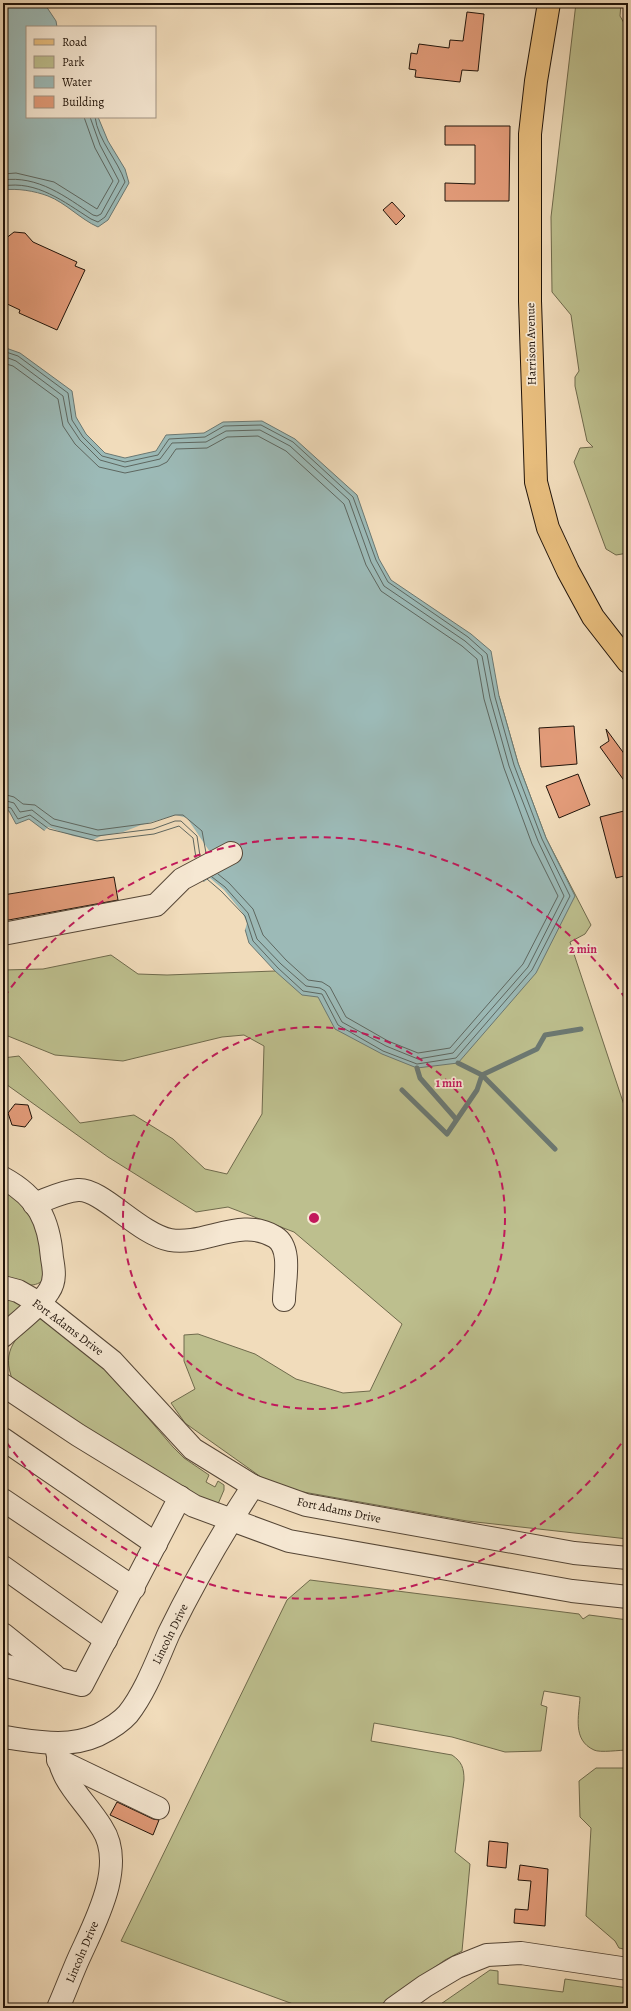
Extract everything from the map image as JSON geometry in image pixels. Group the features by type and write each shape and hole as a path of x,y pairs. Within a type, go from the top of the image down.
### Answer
{"main road":[{"name":"Harrison Avenue","path":"549,3 536,81 530,134 530,301 536,482 548,528 568,571 593,617 628,662"}],"street":[{"path":"3,934 156,905 182,879 231,853"},
{"path":"3,1178 18,1188 42,1214 50,1236 54,1274 50,1290 39,1303 3,1336"},
{"path":"34,1204 68,1192 79,1190 90,1192 142,1227 162,1238 172,1240 196,1239 222,1232 239,1230 263,1232 274,1237 284,1248 286,1257 284,1300"},
{"name":"Fort Adams Drive","path":"3,1287 18,1291 39,1303 112,1361 193,1449 253,1486 306,1505 574,1553 628,1558"},
{"path":"3,1385 78,1435 194,1506 289,1541 572,1591 628,1597"},
{"path":"3,1440 156,1544"},
{"name":"Lincoln Drive","path":"3,1737 57,1752 79,1741 98,1735 123,1720 151,1674 194,1586 253,1486"},
{"path":"3,1665 82,1685 180,1498"},
{"path":"3,1500 134,1588"},
{"path":"3,1567 106,1640"},
{"path":"3,1634 60,1679"},
{"path":"57,1752 158,1808"},
{"name":"Lincoln Drive","path":"57,1752 78,1797 104,1829 110,1848 111,1869 110,1880 95,1923 58,2008"},
{"path":"394,2008 457,1966 487,1955 520,1953 628,1969"}],"green space":[{"path":"576,3 621,3 620,16 628,30 628,553 616,555 606,549 574,462 580,448 593,447 587,441 575,386 575,377 579,371 571,315 552,292 551,217"},
{"path":"499,696 518,763 546,838 591,925 585,934 570,942 628,1117 628,1539 467,1521 275,1487 185,1423 171,1403 195,1389 184,1361 184,1335 198,1334 255,1354 296,1379 343,1393 370,1391 402,1324 294,1232 228,1207 196,1212 108,1157 3,1082 3,1058 19,1056 80,1123 134,1115 173,1139 205,1169 227,1174 262,1114 264,1046 244,1035 222,1037 123,1061 55,1055 3,1034 3,970 43,969 111,955 138,974 167,975 275,971"},
{"path":"3,1187 27,1204 46,1257 42,1281 38,1284 28,1285 3,1278"},
{"path":"3,1295 23,1305 3,1322"},
{"path":"40,1317 95,1356 173,1447 184,1458 209,1475 206,1482 215,1487 218,1481 224,1485 224,1490 218,1504 209,1507 13,1381 9,1370 8,1360 13,1344 24,1330"},
{"path":"310,1580 579,1614 583,1619 589,1615 628,1620 628,1750 597,1751 587,1746 582,1740 578,1727 580,1697 544,1691 541,1705 547,1707 541,1751 505,1752 452,1737 374,1723 371,1741 452,1755 458,1760 464,1772 464,1780 455,1852 470,1864 462,1951 445,1960 376,2008 304,2008 121,1941 287,1600"},
{"path":"596,1768 628,1768 628,1950 619,1948 615,1941 586,1916 591,1828 580,1817 579,1781"},
{"path":"490,1970 498,1971 498,1984 563,1992 565,1979 628,1988 628,2008 435,2008"}],"water":[{"path":"3,3 44,3 56,21 57,26 26,26 26,118 98,118 108,141 125,169 129,183 108,220 98,227 48,196 26,190 3,190"},
{"path":"3,347 20,353 72,391 76,417 86,434 105,453 125,458 156,451 166,435 204,433 223,422 262,421 295,439 357,495 379,559 391,580 471,634 491,651 499,696 518,763 546,838 575,896 536,973 458,1063 417,1068 382,1054 335,1029 318,997 302,995 275,971 249,943 242,919 219,894 201,879 189,840 178,830 97,845 45,831 29,819 16,824 9,811 3,809"}],"pier":[{"path":"176,815 187,818 210,852 191,863 187,841 178,832 155,840 97,847 46,835 43,832 48,827 73,836 93,840 101,836 123,832"},
{"path":"210,878 224,890 242,912 247,923 245,930 243,930 240,920 217,895 202,883"}],"building":[{"path":"467,12 484,14 478,71 462,70 460,82 415,77 416,70 409,69 411,53 417,54 419,44 449,48 450,40 463,41"},
{"path":"445,126 510,126 509,201 445,201 445,183 475,184 475,145 445,145"},
{"path":"392,202 405,216 396,225 383,210"},
{"path":"14,232 25,233 33,242 77,262 75,266 85,270 57,330 19,313 20,310 3,302 3,243 5,239"},
{"path":"574,726 577,764 541,767 539,728"},
{"path":"606,729 628,759 628,786 600,747 609,741"},
{"path":"578,774 590,805 559,818 546,786"},
{"path":"628,810 628,875 616,878 600,817"},
{"path":"114,877 118,900 3,921 3,895"},
{"path":"15,1104 28,1105 32,1118 25,1127 12,1125 8,1113"},
{"path":"117,1802 153,1819 159,1820 153,1835 110,1815"},
{"path":"489,1841 508,1843 506,1868 487,1866"},
{"path":"520,1865 548,1869 545,1926 514,1923 515,1909 528,1910 531,1881 518,1880"}],"waterway":[{"path":"402,1090 447,1134 477,1090 482,1075 537,1049 545,1035 581,1029"},
{"path":"458,1063 482,1075 555,1149"},
{"path":"417,1068 420,1078 456,1119"}]}
